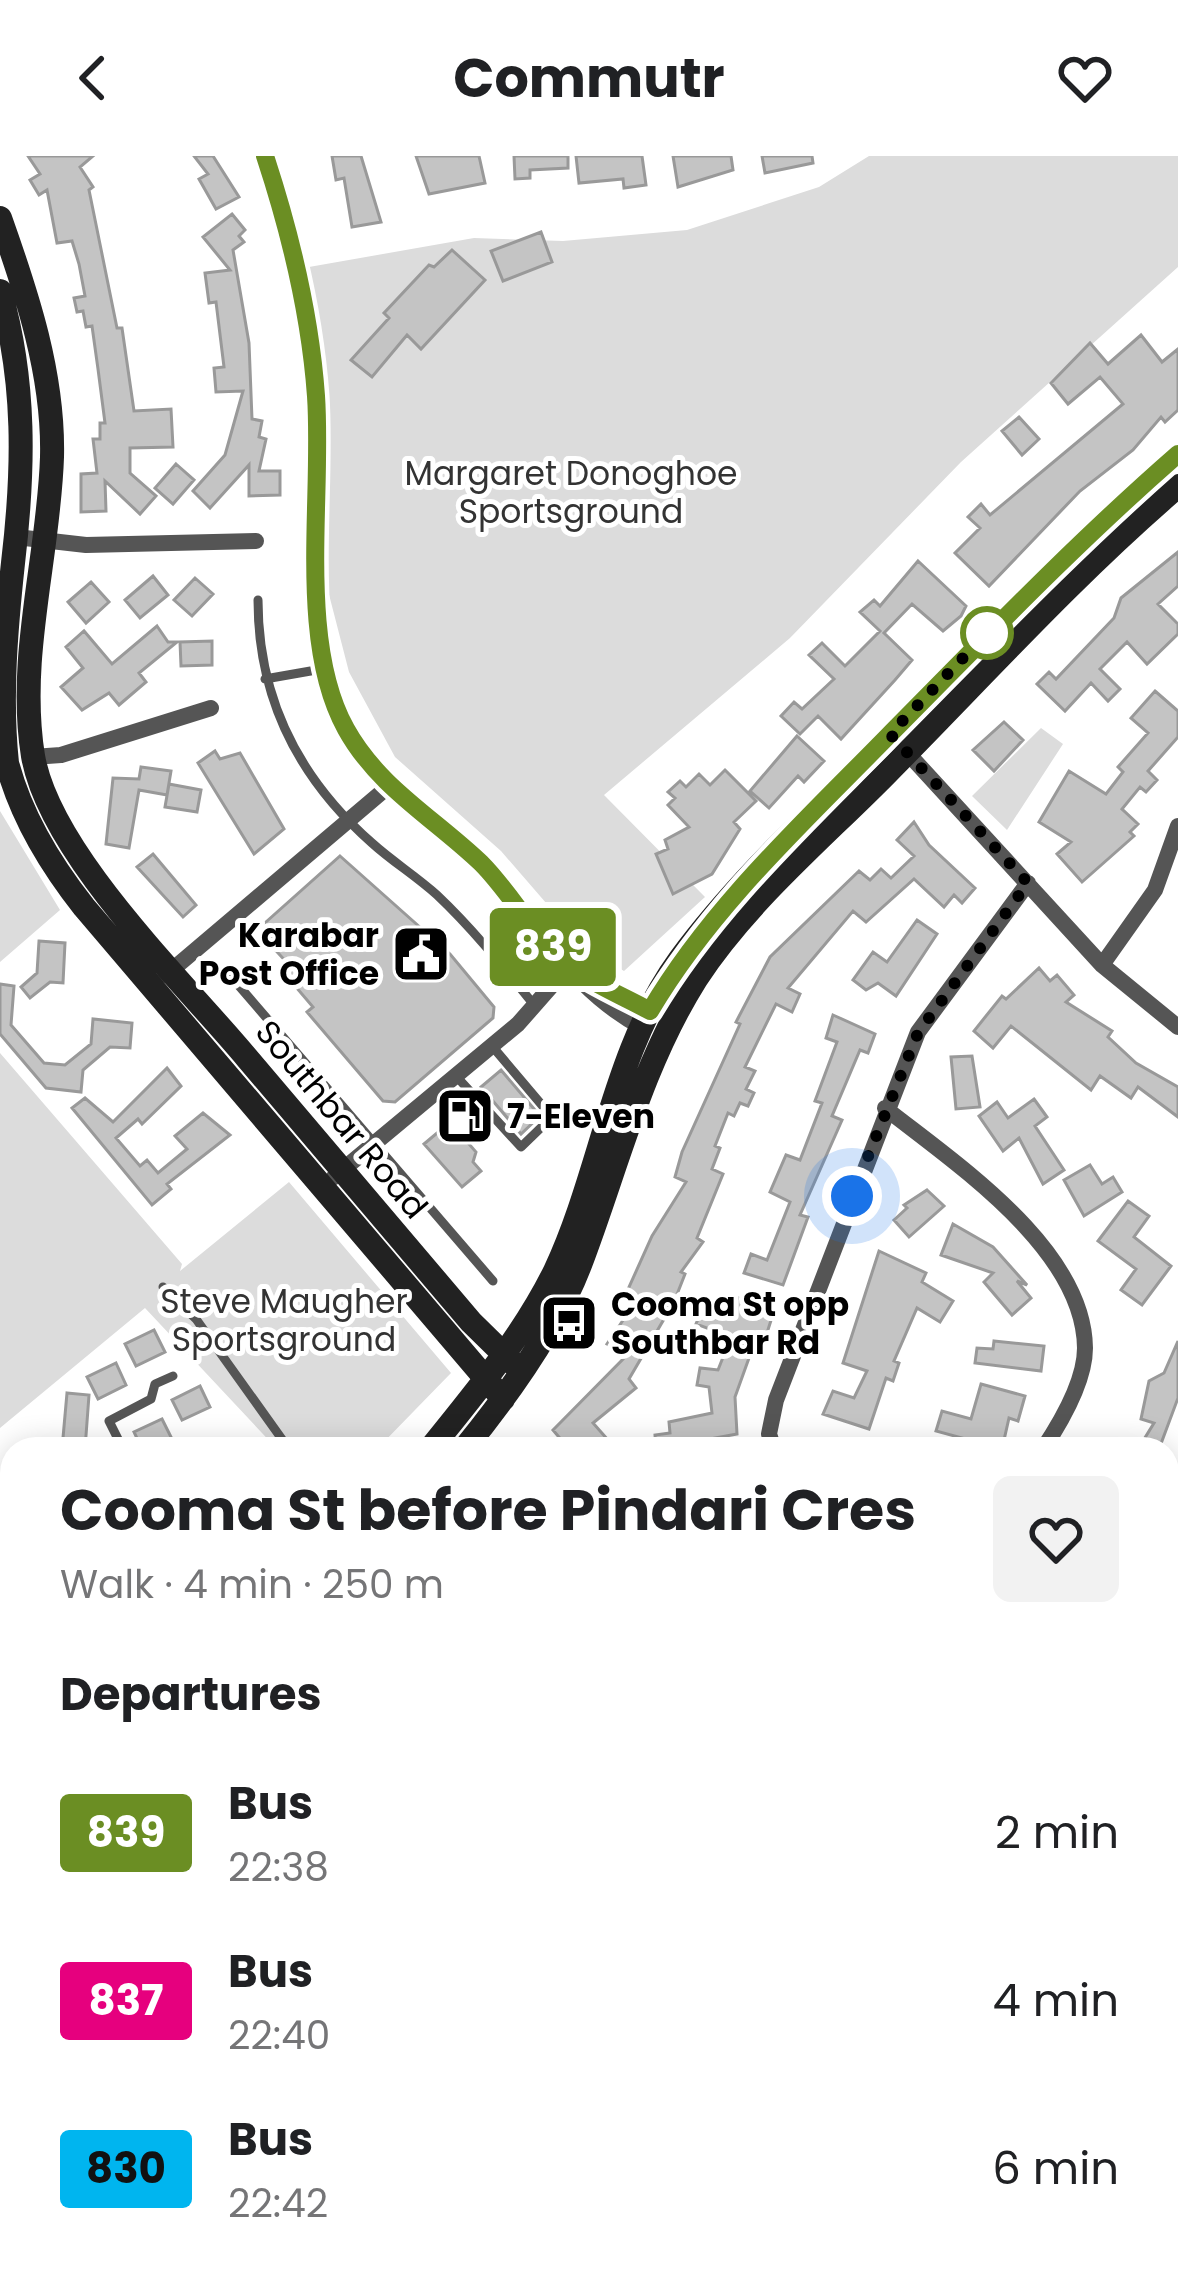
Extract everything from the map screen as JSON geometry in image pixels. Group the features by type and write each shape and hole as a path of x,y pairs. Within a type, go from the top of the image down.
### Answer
{"main road":[{"name":"Southbar Road","path":"0,218 22,424 16,537 1,668 3,761 45,853 152,987 494,1389"},
{"name":"Southbar Road","path":"0,292 51,425 45,541 29,681 33,757 69,840 172,970 512,1364"},
{"path":"899,743 1032,586 1178,454"},
{"path":"470,1437 494,1389 578,1270 628,1123 653,1023 680,960 899,743 1178,486"},
{"path":"443,1437 494,1389"}],"street":[{"path":"265,156 297,261 312,351 321,487 316,593 322,669 346,731 389,786 486,868 568,966 653,1023"},
{"path":"16,537 256,542"},
{"path":"3,761 61,755 212,708"},
{"path":"899,743 1102,965 1178,1027"},
{"path":"152,987 389,786"},
{"path":"1102,965 1155,890 1178,826"},
{"path":"771,1437 776,1400 885,1108 918,1033 1028,883"},
{"path":"321,1188 493,1046 568,966"},
{"path":"885,1108 1026,1228 1069,1279 1085,1350 1061,1422 1051,1437"}],"lane":[{"path":"258,600 265,679 296,753 348,820 469,926 535,1006"},
{"path":"265,679 322,669"},
{"path":"227,973 493,1281"},
{"path":"455,1076 521,1147 551,1117 493,1046"},
{"path":"163,1287 196,1319 280,1437"},
{"path":"117,1437 109,1421 151,1399 155,1384 173,1376"}],"green space":[{"name":"Margaret Donoghoe Sportsground","path":"869,156 1178,156 1178,267 961,462 790,638 604,795 705,897 624,971 585,948 501,851 395,757 349,672 317,548 319,412 309,267 474,238 563,241 687,230 819,187"},
{"path":"1041,728 1063,744 1007,830 972,796"},
{"path":"0,811 60,910 0,962"},
{"name":"Steve Maugher Sportsground","path":"0,1053 182,1264 180,1271 289,1182 451,1373 389,1437 266,1437 145,1308 0,1428"}],"building":[{"path":"28,156 93,156 80,167 93,187 89,190 117,328 122,328 134,411 171,409 173,447 130,448 130,473 156,496 140,514 105,481 106,511 81,512 81,474 97,473 93,439 100,439 100,423 105,423 92,326 86,327 83,311 77,312 74,298 85,296 72,241 57,243 47,190 39,195 30,180 40,174"},
{"path":"194,156 213,156 239,197 216,209 199,179 208,174"},
{"path":"332,156 361,156 381,222 352,227 344,178 336,180"},
{"path":"416,156 479,156 485,183 429,194"},
{"path":"514,156 568,156 568,168 530,170 530,178 515,179"},
{"path":"576,156 642,156 646,185 624,188 623,179 579,183"},
{"path":"673,156 731,156 733,170 678,187"},
{"path":"762,156 812,156 813,163 765,173"},
{"path":"232,214 245,230 239,236 244,242 233,250 249,343 252,419 262,421 259,437 266,439 259,471 280,471 280,495 249,496 249,465 210,508 193,491 225,455 243,391 216,392 214,368 224,367 216,302 209,303 205,273 230,270 203,237"},
{"path":"541,232 552,262 503,281 491,251"},
{"path":"452,250 485,280 421,349 407,335 372,377 351,360 389,318 384,313 429,265 434,267"},
{"path":"1141,335 1162,362 1178,349 1178,410 1165,422 1161,417 1133,450 1080,491 989,586 955,553 980,528 968,517 981,504 990,515 1123,404 1100,377 1068,404 1051,383 1090,343 1108,364"},
{"path":"1019,417 1039,439 1022,455 1002,431"},
{"path":"176,464 194,480 173,504 155,488"},
{"path":"1178,552 1178,586 1158,604 1178,624 1178,634 1147,664 1127,642 1100,669 1120,689 1108,701 1091,683 1065,711 1037,684 1049,672 1056,679 1114,618 1121,598"},
{"path":"918,561 966,606 961,616 943,631 912,604 884,633 912,660 895,680 841,739 818,716 800,734 781,716 794,702 802,709 834,679 809,655 822,643 845,666 880,631 860,612 874,600 880,606"},
{"path":"153,576 168,595 140,618 125,600"},
{"path":"195,578 213,594 192,616 174,600"},
{"path":"91,582 109,602 86,623 68,602"},
{"path":"157,626 168,642 177,642 139,673 146,682 119,705 109,693 82,710 61,687 83,668 66,647 84,631 112,664"},
{"path":"212,641 212,665 181,666 180,642"},
{"path":"1155,691 1178,711 1178,737 1148,771 1157,780 1146,792 1140,787 1122,809 1138,824 1130,832 1134,836 1082,882 1057,854 1071,842 1039,822 1069,771 1106,794 1123,772 1118,767 1148,733 1131,718"},
{"path":"1004,722 1023,740 994,771 973,750"},
{"path":"797,736 824,761 804,782 798,776 769,808 750,791"},
{"path":"215,751 220,759 240,753 284,829 254,854 198,763"},
{"path":"141,767 171,771 167,795 139,790 129,848 106,844 113,778 139,779"},
{"path":"725,770 756,801 734,822 740,829 712,874 673,894 656,854 668,849 665,840 689,827 668,805 675,798 668,792 680,781 686,787 699,774 710,785"},
{"path":"169,784 201,790 197,812 165,807"},
{"path":"914,822 929,845 975,888 962,903 954,895 944,907 914,879 866,922 853,911 788,988 800,994 792,1012 776,1004 745,1067 755,1071 746,1089 754,1093 748,1106 740,1103 734,1116 728,1113 712,1169 723,1174 697,1238 703,1242 681,1272 685,1274 674,1302 629,1379 636,1388 593,1423 605,1437 559,1437 553,1430 627,1355 607,1344 636,1301 625,1296 652,1236 686,1182 675,1177 682,1152 740,1024 736,1022 770,957 859,871 870,880 881,869 891,878 914,856 897,840"},
{"path":"153,854 196,905 183,917 137,867"},
{"path":"340,856 450,954 494,1007 493,1018 395,1102 383,1101 307,1012 313,1007 284,973 291,967 257,930"},
{"path":"917,920 937,934 896,996 878,983 866,990 853,980 873,952 887,962"},
{"path":"39,941 65,943 63,983 50,982 30,998 21,987 37,973"},
{"path":"1039,968 1050,981 1057,975 1074,995 1066,1002 1112,1031 1108,1037 1136,1063 1178,1087 1178,1117 1138,1087 1131,1098 1100,1076 1091,1090 1011,1026 993,1048 974,1031 1002,996 1006,999"},
{"path":"0,984 14,986 11,1025 44,1063 65,1065 91,1044 93,1019 132,1023 130,1048 110,1047 83,1070 81,1092 46,1088 0,1034"},
{"path":"833,1015 875,1034 868,1053 860,1050 832,1116 842,1120 800,1215 808,1217 783,1285 744,1273 751,1254 767,1260 790,1202 770,1192 786,1155 800,1160 822,1103 815,1101 837,1042 826,1038"},
{"path":"972,1056 980,1107 956,1109 951,1057"},
{"path":"167,1068 181,1086 142,1124 138,1119 116,1138 140,1166 147,1160 158,1173 187,1149 175,1136 203,1113 230,1135 167,1184 171,1189 152,1205 72,1108 85,1098 113,1122"},
{"path":"501,1070 540,1116 521,1134 481,1087"},
{"path":"1034,1099 1047,1117 1035,1126 1064,1170 1043,1184 1019,1138 1003,1151 979,1116 997,1102 1008,1118"},
{"path":"450,1122 476,1152 473,1162 481,1171 462,1187 424,1144"},
{"path":"1090,1165 1102,1184 1113,1177 1122,1192 1084,1216 1064,1180"},
{"path":"927,1190 944,1206 909,1237 894,1220 907,1208 904,1205"},
{"path":"1128,1201 1149,1216 1134,1237 1171,1266 1142,1305 1121,1290 1136,1269 1098,1241"},
{"path":"953,1224 993,1247 1027,1285 1017,1281 1031,1298 1012,1315 984,1282 993,1273 941,1255"},
{"path":"879,1251 926,1273 922,1282 953,1301 940,1322 917,1308 894,1361 899,1363 893,1381 886,1378 869,1429 823,1414 833,1391 854,1398 867,1371 843,1363"},
{"path":"733,1296 774,1311 766,1336 758,1333 735,1397 737,1434 655,1437 670,1433 669,1422 712,1413 709,1387 697,1385 700,1368 718,1370 731,1337 696,1324 705,1303 727,1311"},
{"path":"154,1330 165,1352 136,1366 125,1344"},
{"path":"994,1341 1044,1346 1041,1371 975,1363 977,1348 993,1349"},
{"path":"1178,1341 1178,1398 1163,1437 1145,1437 1154,1423 1141,1419 1149,1381 1164,1373"},
{"path":"116,1363 126,1385 98,1399 87,1377"},
{"path":"981,1384 1025,1396 1018,1421 1009,1418 1005,1437 958,1437 936,1431 942,1411 971,1419"},
{"path":"200,1386 210,1407 182,1420 172,1400"},
{"path":"67,1393 89,1395 86,1437 63,1437"},
{"path":"162,1419 171,1437 136,1437 134,1432"}],"bus line":[{"name":"839","path":"265,156 297,261 312,351 321,487 316,593 322,669 337,713 368,764 486,868 568,966 650,1011 680,960 810,814 1032,586 1178,454"}],"place":[{"name":"Karabar Post Office","path":"421,954"},
{"name":"7-Eleven","path":"465,1116"},
{"name":"Cooma St opp Southbar Rd","path":"569,1323"}],"route":[{"path":"852,1196 918,1033 960,969 1028,883 890,734 987,633"}]}
